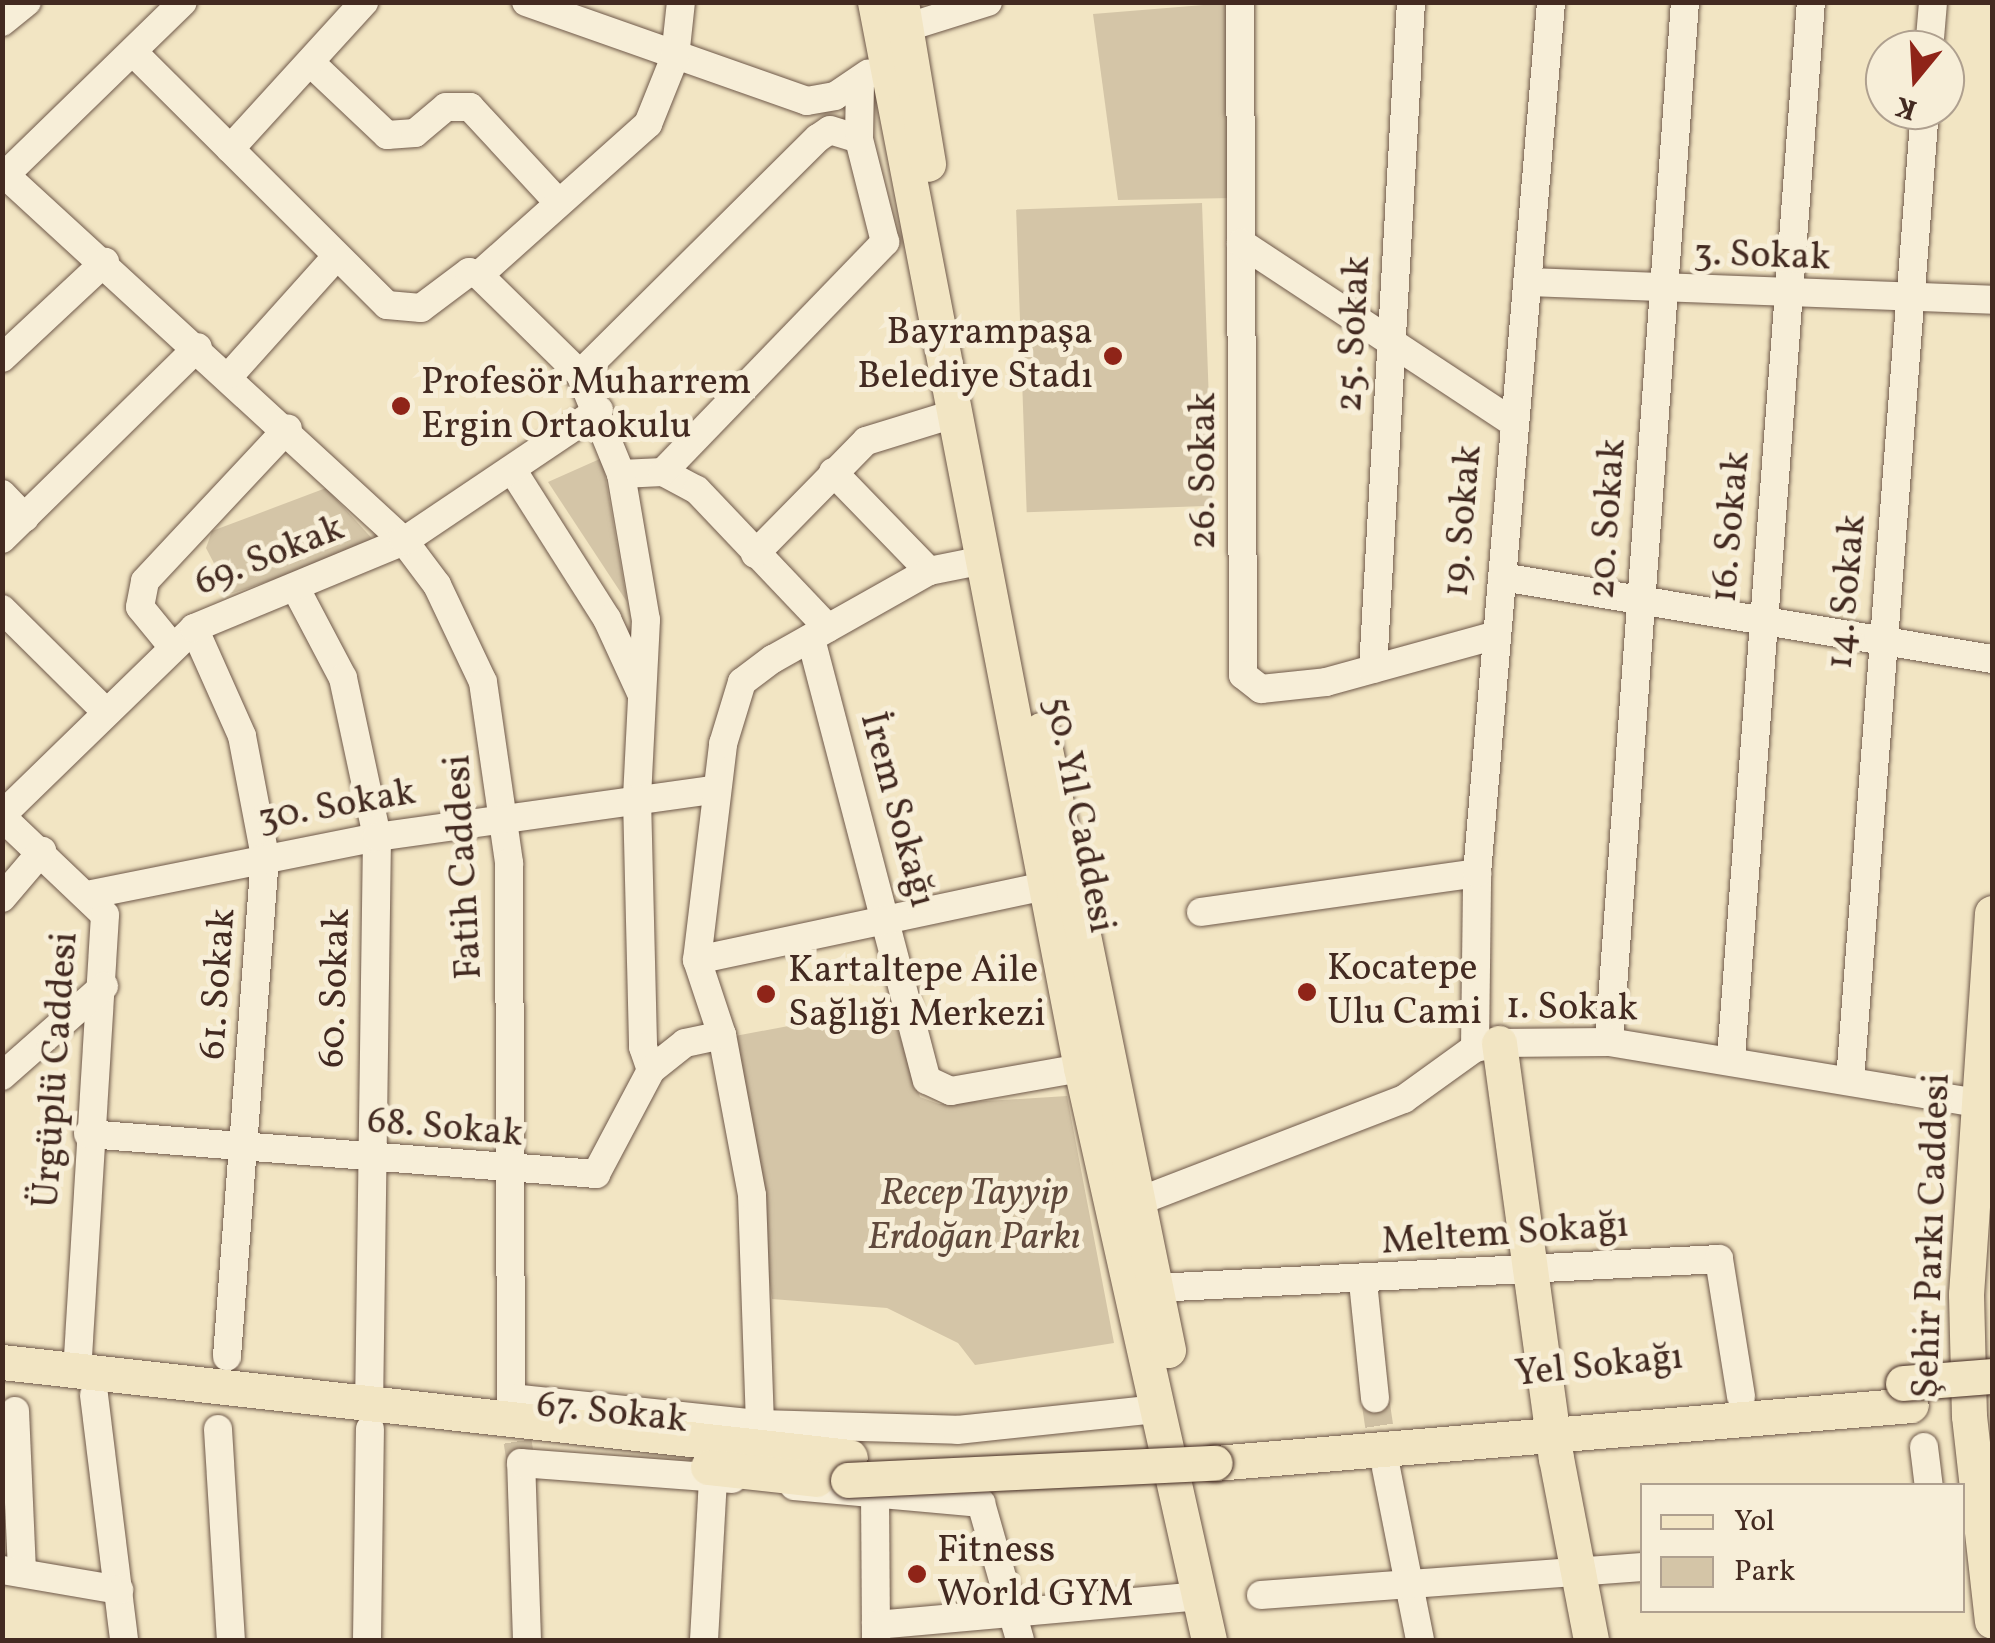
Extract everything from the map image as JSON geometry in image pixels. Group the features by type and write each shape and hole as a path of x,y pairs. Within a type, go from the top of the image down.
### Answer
{"main road":[{"name":"50. Yıl Caddesi","path":"875,2 897,28 936,254 1232,1640"},
{"name":"50. Yıl Caddesi","path":"936,254 954,414 1050,885 1081,1068 1209,1640"},
{"name":"Şehir Parkı Caddesi","path":"1992,914 1966,1346 1992,1622"},
{"name":"19. Sokak","path":"1487,1046 1533,1272 1552,1427 1575,1572 1591,1640"},
{"name":"Şehir Parkı Caddesi","path":"1992,1218 1992,1384"},
{"name":"67. Sokak","path":"2,1362 86,1383 858,1476 1215,1452"},
{"name":"Yel Sokağı","path":"1215,1452 1552,1427 1907,1394 1992,1376"},
{"name":"67. Sokak","path":"9,1397 86,1383"},
{"name":"Yel Sokağı","path":"1552,1427 1741,1396 1907,1394 1992,1398"}],"street":[{"path":"2,22 26,2"},
{"path":"4,175 183,2"},
{"path":"230,149 313,65 364,2"},
{"path":"526,2 808,101 860,83"},
{"path":"479,275 648,124 674,57 681,2"},
{"path":"886,242 859,139 860,83 897,28 988,2"},
{"name":"26. Sokak","path":"1240,2 1243,674 1261,689 1373,669 1496,635"},
{"name":"25. Sokak","path":"1373,669 1411,2"},
{"name":"19. Sokak","path":"1487,1046 1477,873 1551,2"},
{"name":"20. Sokak","path":"1610,1042 1684,2"},
{"name":"16. Sokak","path":"1731,1058 1761,624 1812,2"},
{"path":"1931,30 1933,2"},
{"path":"134,53 386,305 421,308 469,272 479,275 580,374 621,474 646,620 645,704 636,798 643,1048 652,1070"},
{"path":"313,65 387,134 415,133 446,107 470,107 558,202"},
{"path":"580,374 818,138 830,130 859,139"},
{"name":"14. Sokak","path":"1850,1080 1924,130"},
{"name":"Fatih Caddesi","path":"4,175 231,374 404,540 437,584 482,682 507,816 514,1174 511,1398 760,1424"},
{"path":"886,242 936,254"},
{"path":"664,472 886,242"},
{"path":"1241,242 1392,348 1514,423"},
{"path":"231,374 336,256"},
{"path":"2,358 106,262"},
{"name":"3. Sokak","path":"1530,282 1790,297 1992,300"},
{"path":"2,540 198,347"},
{"name":"69. Sokak","path":"2,816 182,637 404,540 515,474 598,410"},
{"path":"755,554 833,472 884,432 954,414"},
{"name":"61. Sokak","path":"228,1357 265,858 242,736 182,637 140,607 145,581 288,428"},
{"path":"621,474 664,472 697,490 820,633"},
{"path":"833,472 929,572"},
{"path":"515,474 608,619 645,704"},
{"path":"2,494 25,518"},
{"path":"984,560 929,572 742,682 717,790 696,960 722,1035 752,1195 760,1424 958,1430 1156,1409"},
{"path":"1502,578 1640,604 1992,659"},
{"name":"60. Sokak","path":"295,587 342,678 378,837 368,1160 367,1640"},
{"path":"2,609 106,711"},
{"name":"İrem Sokağı","path":"820,633 927,1080 951,1091 1081,1068"},
{"name":"30. Sokak","path":"92,894 378,837 636,798 717,790"},
{"name":"Ürgüplü Caddesi","path":"2,816 92,894 105,915 104,986 88,1134 86,1383 124,1640"},
{"path":"2,898 42,851"},
{"path":"1201,912 1477,873"},
{"path":"696,960 1050,885"},
{"path":"2,1076 104,986"},
{"name":"68. Sokak","path":"88,1134 514,1174 596,1174 652,1070 685,1043 722,1035"},
{"name":"1. Sokak","path":"1137,1202 1404,1099 1487,1046 1610,1042 1731,1058 1978,1103"},
{"name":"Meltem Sokağı","path":"1154,1288 1363,1282 1719,1260 1741,1396"},
{"path":"1363,1282 1375,1398"},
{"path":"9,1397 12,1572 119,1590"},
{"path":"218,1429 231,1640"},
{"path":"1924,1447 1929,1483"},
{"name":"67. Sokak","path":"526,1640 521,1463 714,1478 858,1476 981,1503 1017,1629"},
{"path":"1386,1468 1420,1640"},
{"path":"858,1476 876,1633 1017,1629 1198,1596"},
{"path":"704,1640 714,1478"},
{"path":"1261,1595 1640,1567"}],"green space":[{"path":"1228,3 1234,198 1118,200 1093,14"},
{"name":"Bayrampaşa Belediye Stadı","path":"1202,203 1213,506 1027,512 1016,209"},
{"path":"602,458 627,602 548,482"},
{"path":"326,488 378,545 230,594 206,548 212,531"},
{"name":"Recep Tayyip Erdoğan Parkı","path":"890,1007 920,1097 939,1104 1067,1096 1114,1343 975,1365 958,1343 887,1308 772,1299 735,1036"}],"tunnel":[{"path":"1375,1398 1385,1466"},
{"path":"511,1400 521,1463"}],"place":[{"name":"Bayrampaşa Belediye Stadı","path":"1113,356"},
{"name":"Profesör Muharrem Ergin Ortaokulu","path":"401,406"},
{"name":"Kocatepe Ulu Cami","path":"1307,992"},
{"name":"Kartaltepe Aile Sağlığı Merkezi","path":"766,994"},
{"name":"Fitness World GYM","path":"917,1574"}]}
